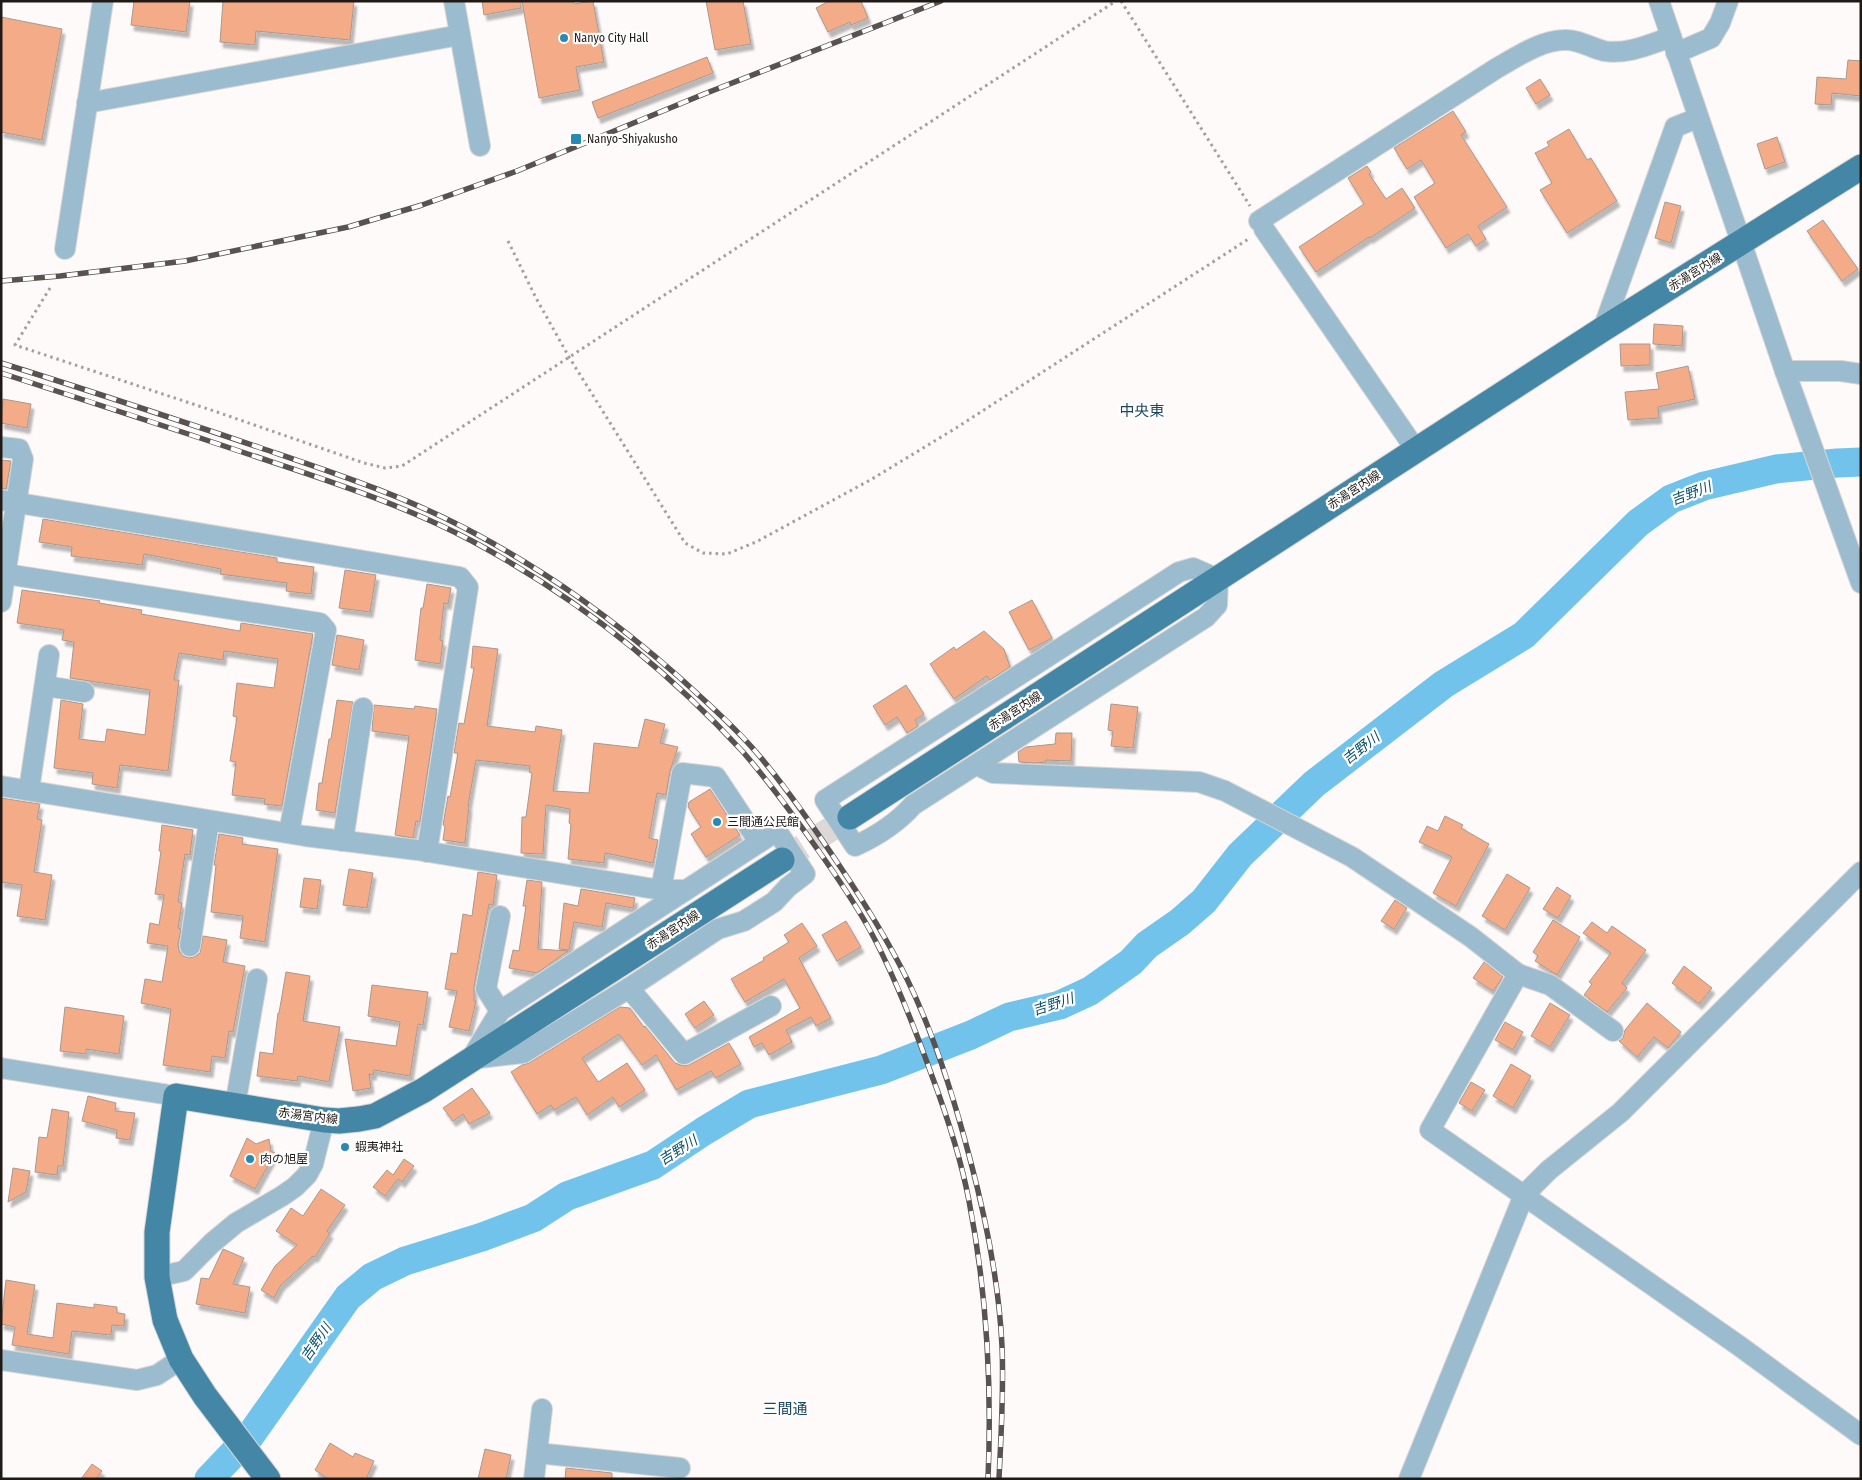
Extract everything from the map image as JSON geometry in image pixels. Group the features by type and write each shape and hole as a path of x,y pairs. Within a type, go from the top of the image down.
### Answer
{"main road":[{"name":"赤湯宮内線","path":"850,817 1603,329 1861,167"},
{"name":"赤湯宮内線","path":"176,1096 324,1120 359,1119 375,1116 424,1090 782,860"},
{"path":"176,1096 157,1232 157,1278 165,1320 181,1359 205,1396 268,1479"}],"street":[{"path":"65,249 103,1"},
{"path":"454,1 480,146"},
{"path":"1659,1 1785,371 1861,583"},
{"path":"1416,450 1262,225 1497,68 1535,47 1564,40 1582,43 1603,51 1616,52 1674,45 1711,38 1720,23 1728,1"},
{"path":"88,103 460,34"},
{"path":"1603,329 1675,127 1698,118"},
{"path":"1785,371 1841,371 1861,374"},
{"path":"1,447 19,450 24,459 9,501 6,574 1,602"},
{"path":"9,501 460,577 468,587 427,852"},
{"path":"1194,568 1218,579 1216,605 1206,617 1080,696 914,806 904,816 875,837 855,846 825,800 1179,572 1194,568"},
{"path":"6,574 320,623 326,630 289,833"},
{"path":"29,790 49,655"},
{"path":"45,686 84,692"},
{"path":"343,841 363,708"},
{"path":"976,765 993,773 1199,782 1226,791 1352,857 1470,937 1518,974 1550,985 1613,1031"},
{"path":"661,890 682,773 716,777 759,842"},
{"path":"1,786 209,821 427,852 661,890 686,890"},
{"path":"190,946 209,821"},
{"path":"777,831 805,874 788,887 774,902 744,921 718,929 630,988 523,1053 471,1059 500,1011 777,831"},
{"path":"1409,1479 1524,1195 1549,1170 1621,1112 1861,872"},
{"path":"500,916 486,989 500,1011"},
{"path":"1518,974 1430,1130 1738,1345 1861,1435"},
{"path":"235,1106 257,978"},
{"path":"630,988 684,1054 771,1006"},
{"path":"1,1068 176,1096"},
{"path":"157,1278 184,1271 236,1223 295,1187 307,1175 313,1164 324,1120"},
{"path":"1,1360 137,1380 157,1375 181,1359"},
{"path":"534,1479 542,1409"},
{"path":"537,1453 680,1468"}],"path":[{"path":"50,288 15,345 385,468 402,466 1116,1"},
{"path":"508,241 536,298 569,358 685,543 703,553 727,554 756,542 872,479 956,428 1262,225 1121,1"}],"building":[{"path":"134,1 190,1 186,32 131,25"},
{"path":"223,1 354,1 350,40 256,31 255,45 220,42"},
{"path":"482,1 521,1 521,8 484,15"},
{"name":"Nanyo City Hall","path":"522,1 573,1 574,4 593,1 604,62 576,67 580,90 539,98"},
{"path":"706,1 743,1 751,44 715,50"},
{"path":"829,1 861,1 868,18 851,25 850,22 828,32 816,8"},
{"path":"1,17 62,29 42,140 1,132"},
{"path":"707,57 713,73 598,118 592,102"},
{"path":"1848,60 1861,61 1861,96 1832,93 1831,105 1815,104 1817,77 1846,79"},
{"path":"1540,79 1550,95 1536,104 1526,88"},
{"path":"1453,111 1466,132 1461,135 1507,207 1478,226 1486,239 1476,246 1468,234 1446,248 1414,197 1435,183 1421,160 1407,169 1394,148"},
{"path":"1569,129 1587,160 1591,158 1617,201 1567,233 1540,190 1552,183 1535,153 1549,146 1547,142"},
{"path":"1777,137 1785,162 1765,169 1757,144"},
{"path":"1367,166 1371,172 1369,174 1386,199 1402,188 1415,208 1316,272 1299,247 1364,204 1348,178"},
{"path":"1665,202 1681,206 1671,243 1655,238"},
{"path":"1823,220 1858,269 1842,281 1807,231"},
{"path":"1654,324 1683,326 1682,346 1653,344"},
{"path":"1620,344 1650,344 1650,365 1621,366"},
{"path":"1688,366 1695,399 1658,407 1659,418 1628,420 1625,392 1659,389 1656,373"},
{"path":"3,399 31,404 27,428 1,423"},
{"path":"1,460 11,461 6,489 1,488"},
{"path":"43,519 277,558 277,562 314,567 311,594 286,591 287,583 220,574 221,569 144,554 142,565 71,556 72,547 39,542"},
{"path":"345,570 376,575 370,612 339,608"},
{"path":"427,584 451,588 448,604 444,603 440,640 443,641 440,664 415,660 421,608 423,608"},
{"path":"22,590 100,601 99,603 142,610 141,614 240,631 241,623 313,634 282,806 264,804 265,799 232,795 236,762 230,761 237,717 233,716 237,683 274,688 278,659 224,651 223,660 179,653 174,680 179,680 168,771 120,765 117,788 92,784 93,773 54,768 61,700 83,704 79,739 105,742 107,729 145,735 150,690 70,678 74,642 62,640 64,630 17,623"},
{"path":"1032,600 1052,638 1029,650 1009,612"},
{"path":"984,631 1004,649 1010,667 990,680 987,676 954,699 930,664 954,647 956,650"},
{"path":"337,635 364,640 359,670 332,665"},
{"path":"473,646 498,649 487,726 535,732 536,726 562,730 553,791 589,793 594,743 638,748 645,719 665,724 660,743 678,747 670,771 666,795 657,793 649,838 658,840 653,863 605,853 604,863 568,859 571,824 569,823 570,809 546,805 543,854 521,853 522,817 526,817 532,773 529,772 530,766 476,760 468,806 465,843 443,840 445,826 443,825 448,796 450,797 458,753 454,753 459,723 464,724 474,668 471,668"},
{"path":"906,685 924,714 915,720 918,726 907,733 897,717 885,725 873,706"},
{"path":"337,700 353,702 335,813 316,810 319,783 322,783"},
{"path":"1111,704 1138,707 1133,748 1111,746 1113,731 1108,730"},
{"path":"374,705 414,709 415,706 437,709 420,822 416,821 413,838 395,835 409,736 372,731"},
{"path":"1056,733 1072,733 1071,761 1019,762 1018,752 1026,747 1055,744"},
{"path":"710,789 740,835 706,857 691,834 701,827 688,807 689,802"},
{"path":"1,798 40,804 37,819 42,820 34,872 52,875 45,920 17,916 22,885 1,882"},
{"path":"1445,816 1463,825 1461,828 1489,844 1456,906 1433,893 1452,857 1419,842 1427,826 1438,831"},
{"path":"162,825 193,830 190,855 185,854 178,902 182,903 178,928 181,929 178,944 179,951 183,956 194,957 200,953 203,936 227,940 223,962 245,966 233,1032 229,1031 225,1058 212,1056 210,1072 163,1065 171,1009 141,1003 145,979 162,982 168,946 147,943 150,923 159,925 164,895 155,894 161,851 159,851"},
{"path":"219,834 243,838 242,844 278,849 265,942 240,938 243,916 211,912 216,865 214,865"},
{"path":"349,869 373,873 367,908 343,905"},
{"path":"478,872 497,875 493,905 489,904 474,987 474,1001 476,1001 469,1031 449,1027 457,991 445,989 451,953 457,954 463,914 472,916"},
{"path":"1507,874 1530,888 1505,930 1482,916"},
{"path":"304,878 321,880 317,909 300,907"},
{"path":"527,880 542,882 538,949 568,951 537,973 509,968 513,950 519,951 526,906 523,906"},
{"path":"1557,887 1571,896 1558,918 1543,909"},
{"path":"581,889 635,898 633,908 606,903 602,927 574,922 569,950 559,949 564,903 578,906"},
{"path":"1395,900 1407,908 1394,929 1381,921"},
{"path":"1553,920 1580,937 1557,975 1535,961 1538,956 1533,952"},
{"path":"846,921 861,947 837,961 822,935"},
{"path":"1592,922 1607,933 1612,926 1646,950 1622,983 1627,988 1607,1012 1584,995 1592,984 1589,982 1611,953 1583,933"},
{"path":"802,923 817,946 799,958 831,1018 816,1026 811,1017 786,1030 792,1042 769,1055 762,1043 754,1047 749,1037 800,1008 784,979 745,1002 731,979 764,960 763,958 789,942 784,935"},
{"path":"1484,962 1503,977 1493,991 1473,978"},
{"path":"1684,966 1712,988 1699,1004 1672,983"},
{"path":"286,972 310,976 303,1021 340,1027 329,1082 298,1076 297,1081 257,1076 260,1052 273,1054"},
{"path":"372,985 428,992 423,1025 418,1024 410,1076 374,1070 373,1075 369,1074 371,1088 353,1091 345,1039 396,1046 400,1022 368,1016"},
{"path":"704,1001 714,1015 695,1028 685,1014"},
{"path":"1550,1003 1570,1015 1550,1047 1531,1036"},
{"path":"1647,1003 1681,1032 1668,1048 1654,1037 1637,1057 1619,1041 1623,1038 1625,1030"},
{"path":"65,1007 124,1016 119,1054 86,1049 86,1054 60,1051"},
{"path":"620,1007 630,1008 675,1063 684,1066 689,1065 729,1043 741,1064 716,1078 711,1071 676,1090 656,1055 642,1065 619,1034 582,1058 598,1082 627,1063 645,1090 619,1107 613,1097 587,1115 576,1097 554,1110 551,1105 537,1114 511,1072"},
{"path":"1505,1022 1523,1032 1513,1050 1495,1040"},
{"path":"1511,1064 1531,1076 1513,1108 1493,1096"},
{"path":"1471,1082 1485,1090 1472,1111 1459,1103"},
{"path":"472,1088 490,1113 469,1124 463,1114 453,1121 443,1108"},
{"path":"88,1096 116,1103 115,1111 135,1113 130,1140 116,1138 117,1130 82,1121"},
{"path":"52,1109 69,1112 63,1166 58,1166 57,1175 35,1172 39,1137 47,1138"},
{"path":"247,1138 256,1144 269,1139 271,1151 275,1153 255,1189 230,1176"},
{"path":"404,1159 414,1166 402,1182 398,1179 385,1196 373,1187 387,1170 393,1175"},
{"path":"13,1168 30,1171 26,1192 8,1202"},
{"path":"321,1189 345,1205 327,1231 330,1233 315,1257 313,1256 281,1285 274,1298 261,1290 275,1266 297,1245 276,1231 291,1208 303,1216"},
{"path":"223,1249 244,1258 233,1284 250,1287 245,1313 196,1304 201,1278 209,1279"},
{"path":"6,1280 35,1285 27,1334 53,1338 57,1303 94,1308 94,1304 117,1307 117,1313 125,1314 124,1326 112,1325 111,1335 72,1331 69,1354 12,1345 15,1327 1,1324"},
{"path":"330,1443 353,1457 355,1453 374,1461 366,1479 328,1479 315,1470"},
{"path":"485,1449 511,1455 506,1479 478,1479"},
{"path":"92,1464 102,1471 96,1479 81,1479"},
{"path":"566,1468 612,1473 612,1479 565,1479"}],"waterway":[{"name":"吉野川","path":"209,1479 250,1436 348,1297 372,1277 405,1261 482,1237 533,1218 567,1196 653,1165 749,1104 881,1070 971,1035 1009,1017 1060,1005 1090,991 1131,962 1147,945 1180,922 1204,901 1240,855 1314,784 1444,684 1524,635 1638,523 1671,499 1704,486 1776,469 1861,462"}],"tunnel":[{"path":"782,860 850,817"}],"railway":[{"path":"1,281 185,261 348,227 422,205 517,171 704,94 941,1"},
{"path":"1,363 370,486 424,508 476,534 556,582 631,636 719,713 747,742 799,807 875,921 917,1001 943,1067 976,1182 995,1275 1003,1363 999,1479"},
{"path":"1,373 335,483 418,515 472,541 546,585 616,635 682,691 743,752 809,837 867,925 886,961 902,999 943,1106 966,1185 980,1270 987,1339 988,1479"}],"place":[{"name":"Nanyo City Hall","path":"564,38"},
{"name":"Nanyo-Shiyakusho","path":"576,139"},
{"name":"三間通公民館","path":"717,822"},
{"name":"蝦夷神社","path":"345,1147"},
{"name":"肉の旭屋","path":"250,1159"}],"district":[{"name":"中央東","path":"1142,411"},
{"name":"三間通","path":"785,1409"}]}
